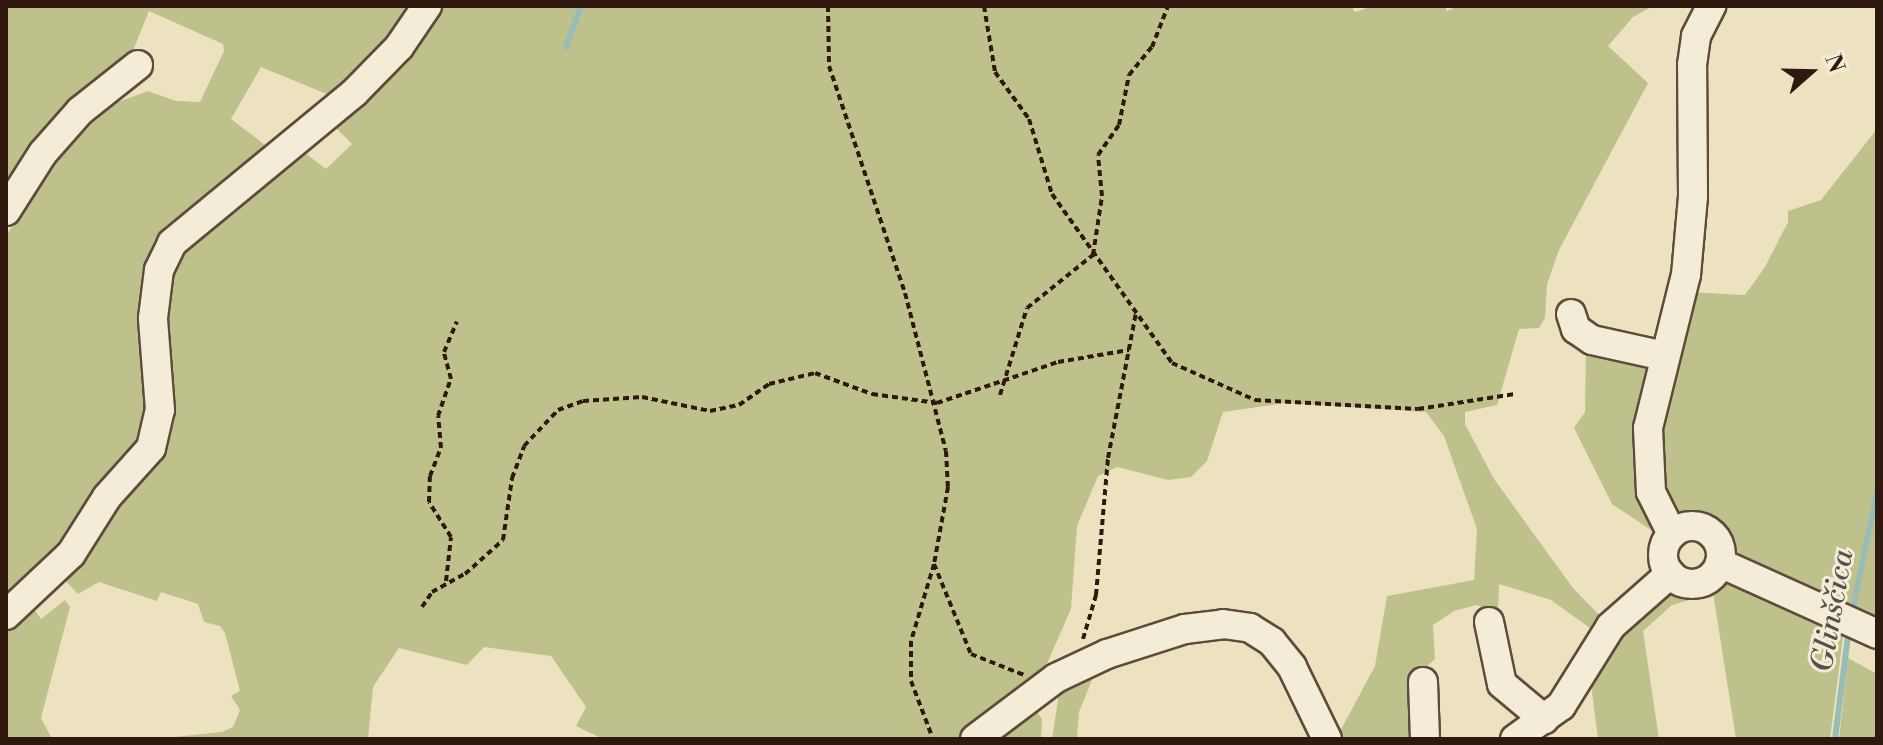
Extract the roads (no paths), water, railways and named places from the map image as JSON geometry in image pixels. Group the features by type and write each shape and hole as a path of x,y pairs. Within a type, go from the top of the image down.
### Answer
{"street":[{"path":"6,615 71,554 107,497 151,448 160,410 153,318 159,270 172,243 354,93 399,47 427,6"},
{"path":"1672,534 1651,492 1646,462 1648,428 1692,236 1692,65 1696,36 1711,6"},
{"path":"6,211 43,153 80,111 138,65"},
{"path":"1571,314 1576,329 1592,340 1664,356"},
{"path":"1684,527 1703,527 1717,539 1720,563 1713,576 1696,584 1670,574 1663,556 1672,534 1684,527"},
{"path":"1720,563 1876,633"},
{"path":"1515,739 1561,706 1611,626 1670,574"},
{"path":"1489,622 1502,684 1544,719"},
{"path":"975,739 1044,686 1077,669 1185,629 1223,624 1250,628 1272,642 1292,667 1327,739"},
{"path":"1423,682 1425,739"}],"waterway":[{"path":"566,47 581,6"},
{"name":"Glinščica","path":"1852,613 1877,492"},
{"name":"Glinščica","path":"1835,739 1849,628"}]}
